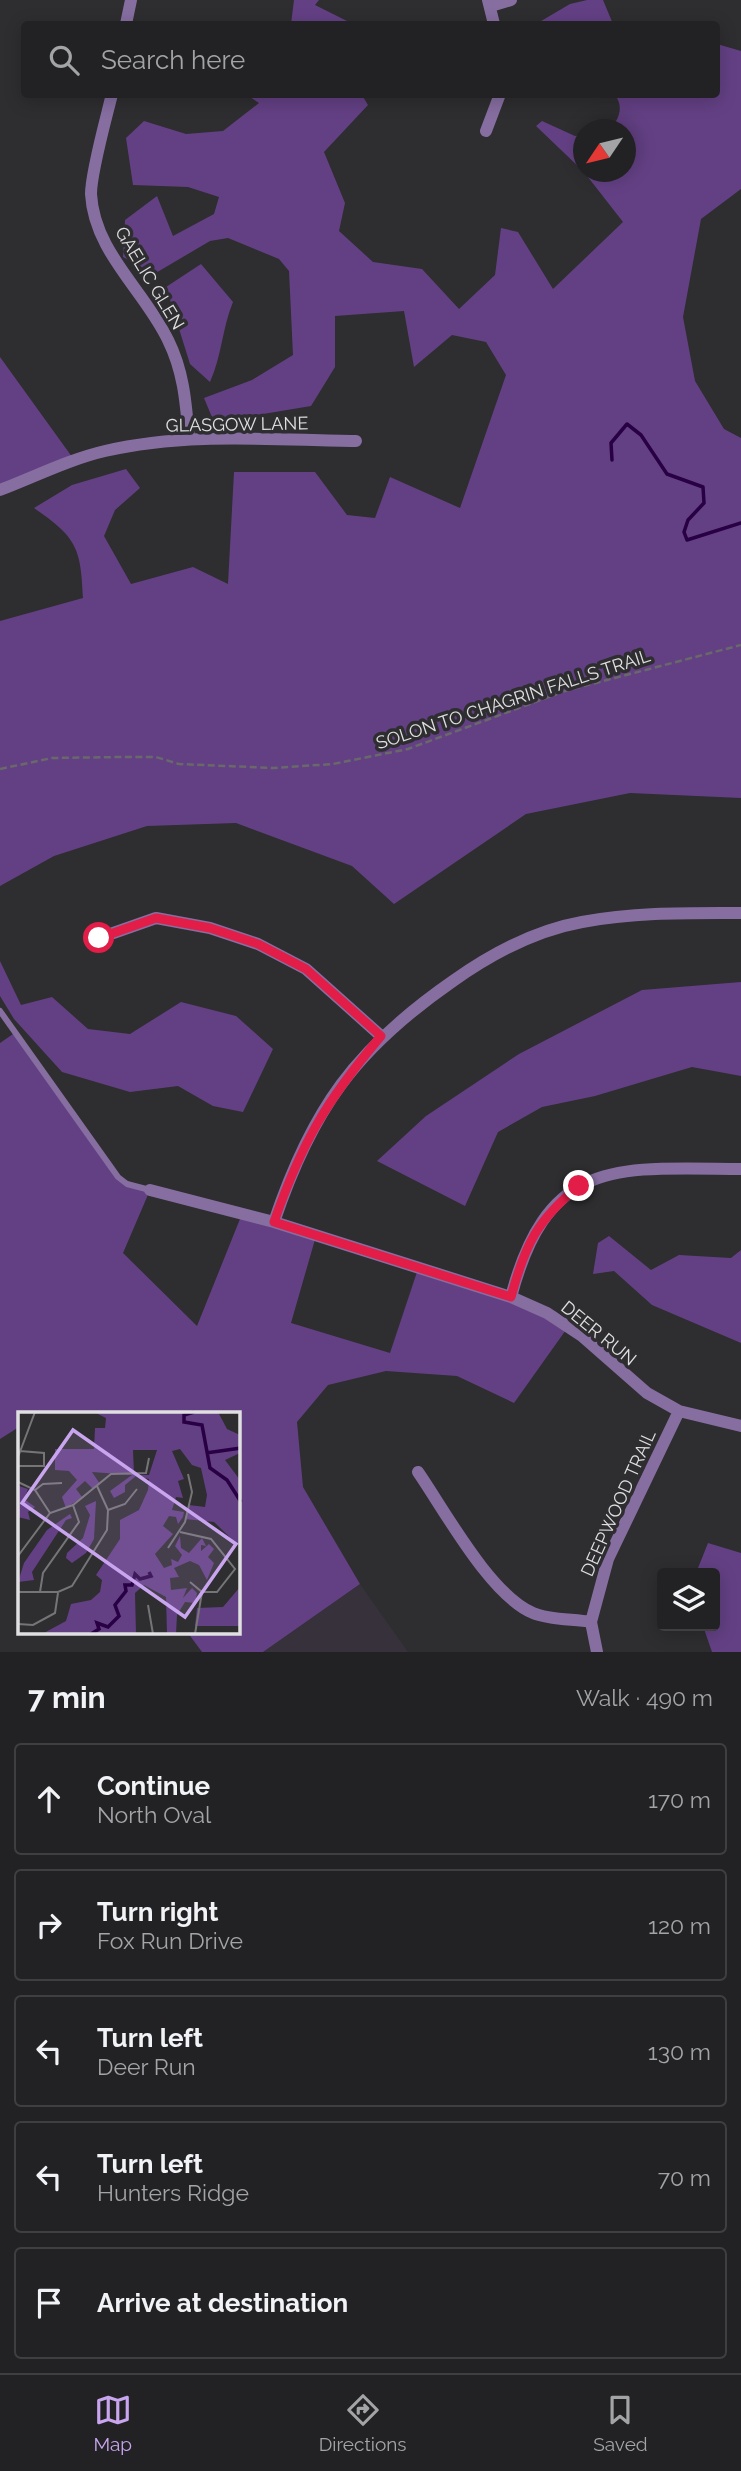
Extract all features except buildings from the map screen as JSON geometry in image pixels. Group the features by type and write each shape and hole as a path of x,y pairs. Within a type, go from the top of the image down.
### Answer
{"street":[{"path":"127,21 131,0"},
{"path":"493,21 490,3 511,0"},
{"name":"GAELIC GLEN","path":"110,98 91,194 98,224 110,252 168,338 181,371 190,439"},
{"path":"485,131 498,98"},
{"name":"GLASGOW LANE","path":"0,490 102,451 190,439 356,441"},
{"path":"274,1222 293,1166 315,1123 340,1084 381,1036 410,1010 476,965 523,941 580,922 645,914 741,913"},
{"path":"99,938 156,918 210,928 246,940 306,969 381,1036"},
{"path":"511,1297 523,1255 540,1222 579,1186 607,1173 644,1168 741,1169"},
{"name":"DEER RUN","path":"150,1190 274,1222 511,1297 547,1313 582,1336 639,1386 679,1411 741,1426"},
{"name":"DEEPWOOD TRAIL","path":"597,1652 591,1622 608,1559 679,1411"},
{"path":"418,1472 496,1586 514,1602 534,1614 591,1622"}],"lane":[{"path":"0,1011 118,1177 127,1184 150,1190"}],"path":[{"name":"SOLON TO CHAGRIN FALLS TRAIL","path":"0,769 52,758 156,757 179,764 273,768 333,764 408,749 565,691 741,645"}],"shaded area":[{"path":"294,0 319,0 315,5 347,21 291,21"},
{"path":"603,0 612,21 541,21 570,4"},
{"path":"720,45 741,51 741,189 701,219 683,317 695,381 724,429 741,438 741,798 630,793 526,814 394,904 352,866 236,823 147,826 54,856 0,886 0,621 83,598 80,566 74,545 59,527 34,508 72,485 126,469 140,488 115,510 104,536 131,584 193,567 228,584 234,472 315,472 347,515 375,518 390,477 460,508 506,375 486,342 452,335 414,367 404,311 335,316 335,367 311,406 214,422 204,398 252,380 293,355 289,271 279,259 228,238 210,241 154,274 123,257 125,220 157,196 173,236 214,214 219,197 188,187 133,185 126,138 144,121 186,134 223,131 259,103 252,98 364,98 368,105 324,152 345,203 339,231 373,262 422,269 459,309 495,275 501,228 518,232 553,289 623,222 592,182 636,182 636,119 617,119 619,112 616,98 720,98"},
{"path":"542,121 573,135 573,161 536,126"},
{"path":"201,264 233,302 210,382 190,364 166,287"},
{"path":"0,357 75,461 0,490"},
{"path":"0,961 21,1005 52,997 88,1029 130,1034 181,1002 236,1016 273,1049 243,1112 213,1106 178,1086 130,1092 62,1072 14,1019 0,996"},
{"path":"741,982 741,1076 692,1067 595,1096 542,1107 498,1132 465,1206 377,1161 426,1116 519,1054 642,990"},
{"path":"16,1032 118,1177 150,1190 123,1253 197,1326 242,1214 316,1236 291,1323 390,1353 418,1269 468,1285 568,1327 514,1403 457,1376 386,1371 328,1385 297,1422 303,1487 360,1584 263,1652 202,1652 189,1634 240,1634 240,1412 18,1412 18,1428 0,1439 0,1043"},
{"path":"609,1236 651,1270 679,1255 731,1258 741,1250 741,1343 652,1305 614,1271 593,1274 598,1243"},
{"path":"708,1543 741,1553 741,1652 712,1652 705,1631 720,1631 720,1568 698,1568"},
{"path":"360,1584 408,1652 263,1652"}],"waterway":[{"path":"612,460 611,443 627,424 641,435 667,474 703,487 704,503 688,520 684,532 687,540 741,523"}],"route":[{"path":"99,938 156,918 210,928 258,944 306,969 381,1036 340,1084 315,1123 293,1166 274,1222 511,1297 523,1255 540,1222 579,1186"}]}
